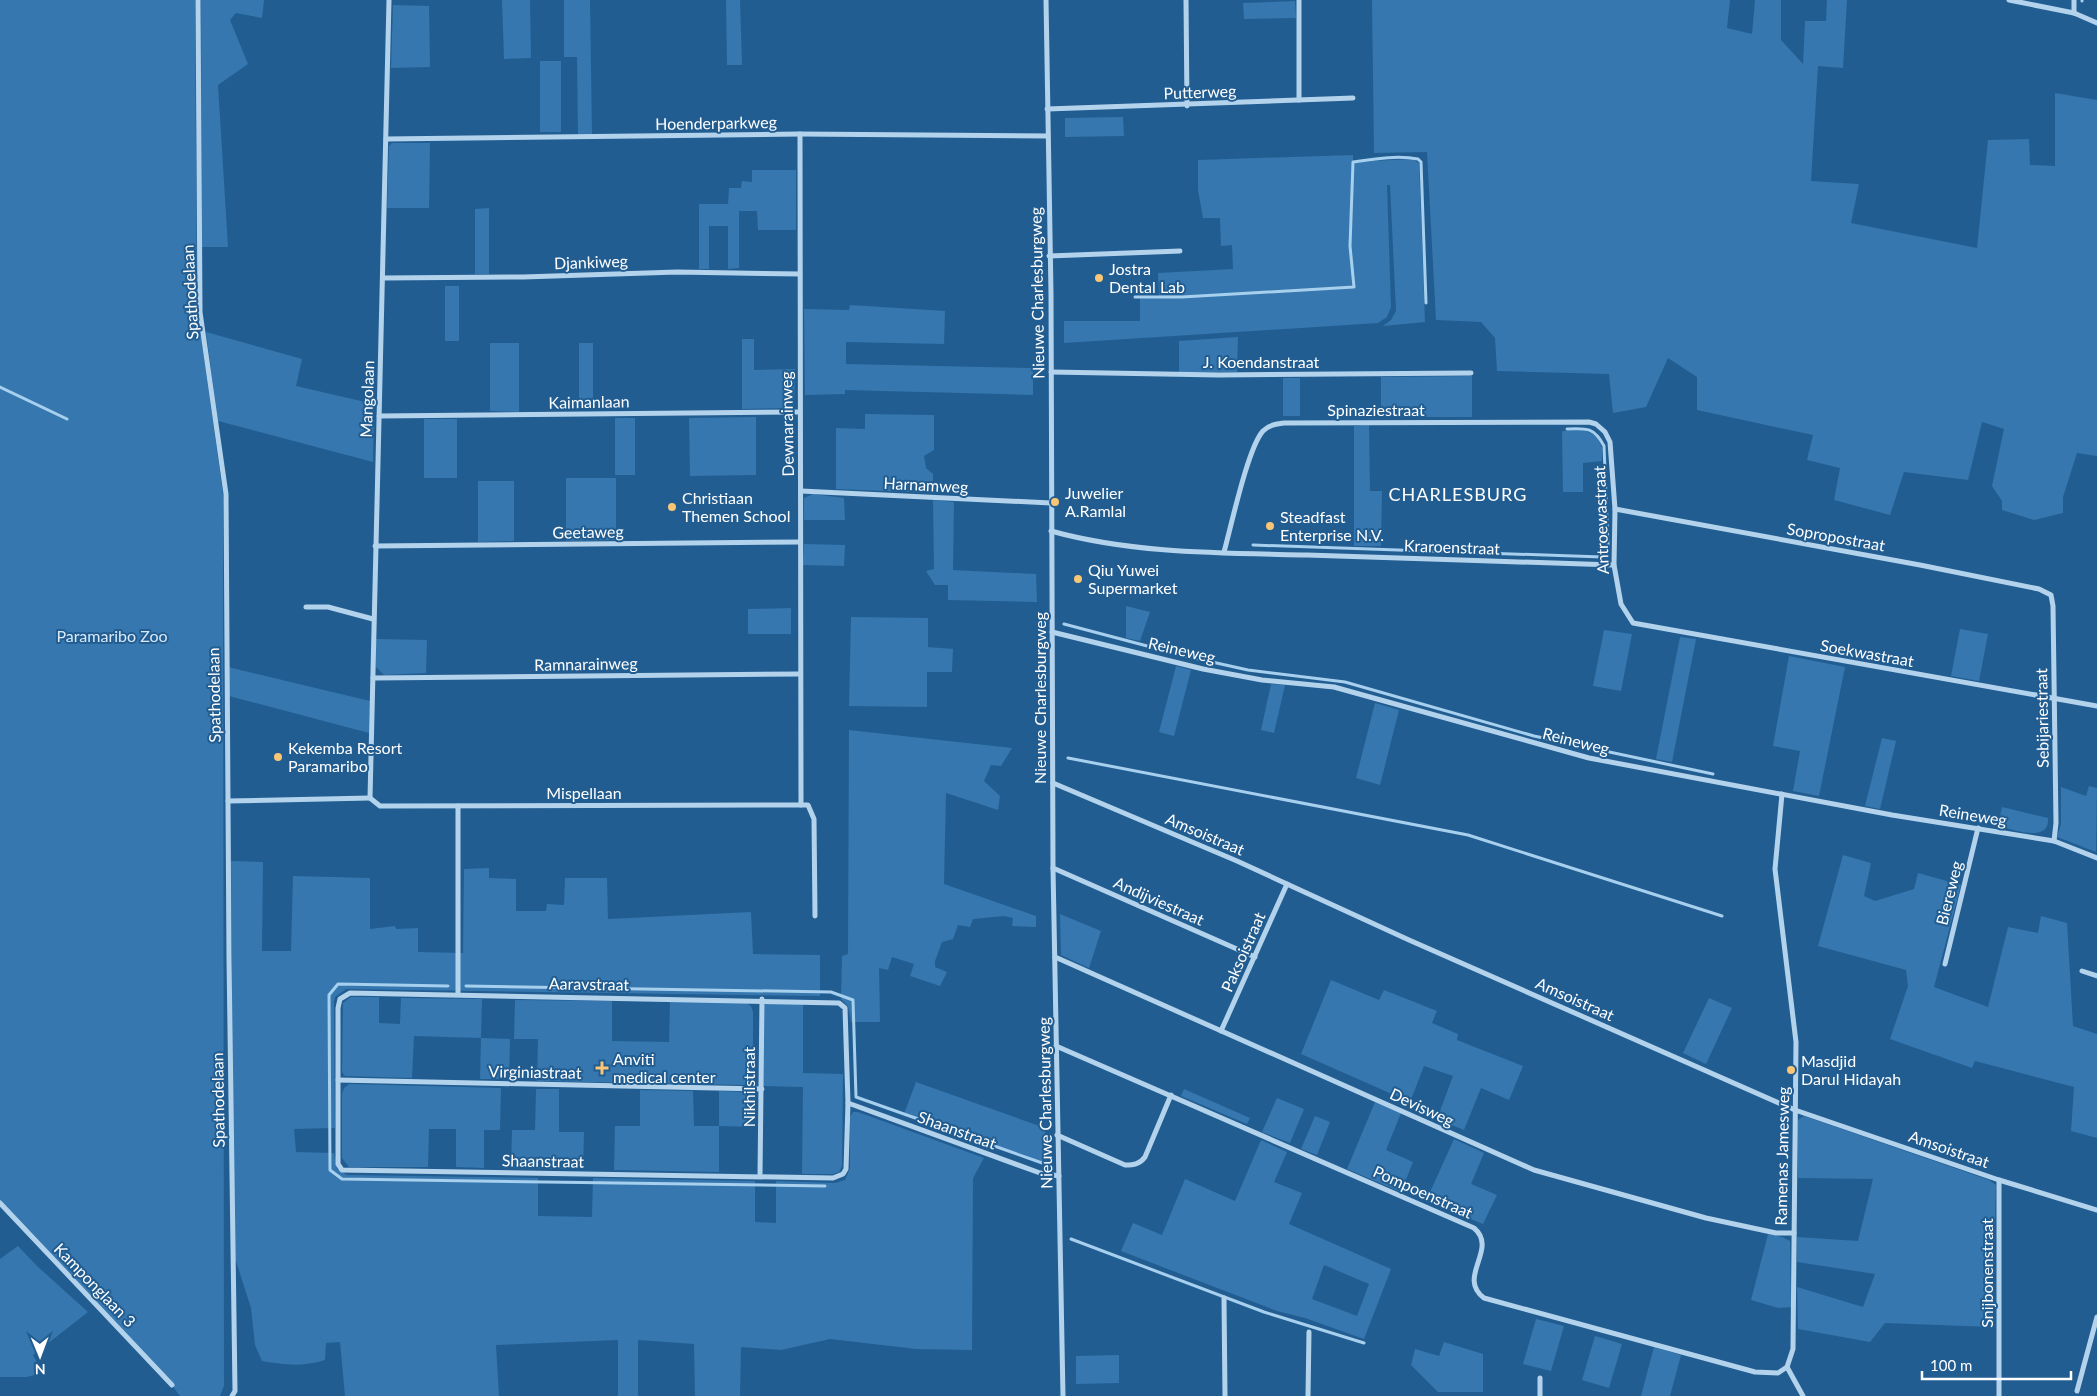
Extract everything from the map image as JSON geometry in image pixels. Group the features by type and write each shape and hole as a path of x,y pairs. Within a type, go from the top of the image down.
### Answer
{"street":[{"name":"Spathodelaan","path":"198,0 200,312 226,494 233,1393"},
{"name":"Mangolaan","path":"370,798 389,0"},
{"name":"Nieuwe Charlesburgweg","path":"1046,0 1051,372 1053,868 1063,1396"},
{"path":"1186,0 1187,106"},
{"path":"1299,0 1299,100"},
{"path":"2009,0 2074,13 2097,23"},
{"path":"2074,0 2074,13"},
{"name":"Putterweg","path":"1048,109 1187,106 1353,98"},
{"name":"Hoenderparkweg","path":"386,139 800,134 1048,136"},
{"name":"Dewnarainweg","path":"800,134 801,805"},
{"path":"1049,256 1180,251"},
{"name":"Djankiweg","path":"383,278 522,277 677,272 800,274"},
{"name":"J. Koendanstraat","path":"1051,372 1219,375 1471,373"},
{"name":"Kaimanlaan","path":"379,416 799,412"},
{"name":"Spinaziestraat","path":"1224,552 1258,437 1264,430 1276,424 1576,421 1596,424 1605,432 1610,442"},
{"name":"Antroewastraat","path":"1610,442 1615,509 1614,565 1621,604 1633,623"},
{"name":"Harnamweg","path":"800,491 1051,503"},
{"name":"Sopropostraat","path":"1615,509 1920,565 2039,589 2051,595"},
{"name":"Kraroenstraat","path":"1051,531 1085,541 1134,547 1224,552 1614,565"},
{"name":"Geetaweg","path":"375,546 800,542"},
{"name":"Sebijariestraat","path":"2051,595 2056,823 2054,841"},
{"path":"306,607 328,607 373,619"},
{"name":"Soekwastraat","path":"1633,623 2097,706"},
{"name":"Reineweg","path":"1052,632 1203,669 1262,680 1334,687 1590,758 1892,815 2054,841 2097,858"},
{"name":"Ramnarainweg","path":"373,678 800,674"},
{"name":"Amsoistraat","path":"1053,783 1287,884 1409,940 1795,1110 1999,1180 2097,1210"},
{"name":"Ramenas Jamesweg","path":"1782,794 1775,869 1796,1042 1793,1349 1787,1367"},
{"path":"228,801 370,798"},
{"name":"Mispellaan","path":"370,798 380,806 801,805"},
{"path":"801,805 808,805 814,819 815,916"},
{"path":"458,806 458,994"},
{"name":"Biereweg","path":"1945,964 1978,828"},
{"name":"Andijviestraat","path":"1053,868 1255,957"},
{"name":"Paksoistraat","path":"1221,1031 1287,884"},
{"name":"Devisweg","path":"1055,956 1534,1170 1706,1218 1776,1233 1794,1233"},
{"path":"2082,970 2097,976"},
{"name":"Aaravstraat","path":"340,999 350,993 762,999 840,1003"},
{"name":"Shaanstraat","path":"340,999 338,1008 338,1164 342,1170 833,1178 843,1174 846,1169 848,1103 845,1008 840,1003"},
{"name":"Nikhilstraat","path":"760,1176 762,999"},
{"name":"Pompoenstraat","path":"1056,1046 1474,1228 1483,1241 1473,1281 1475,1289 1484,1298 1756,1372 1778,1373 1787,1367"},
{"name":"Virginiastraat","path":"338,1080 762,1089"},
{"path":"1058,1135 1125,1165 1142,1162 1171,1095"},
{"name":"Shaanstraat","path":"848,1103 1040,1173 1059,1176"},
{"name":"Snijbonenstraat","path":"1999,1180 1999,1396"},
{"name":"Kamponglaan 3","path":"0,1203 172,1385"},
{"path":"1224,1298 1225,1396"},
{"path":"2077,1391 2097,1317"},
{"path":"1308,1396 1309,1332"},
{"path":"1787,1367 1803,1396"},
{"path":"1540,1378 1540,1396"}],"green space":[{"name":"Paramaribo Zoo","path":"0,0 195,0 197,307 223,494 224,1386 220,1396 180,1396 160,1370 0,1201"},
{"path":"201,0 264,0 262,18 236,13 230,20 248,64 218,85 228,247 202,247"},
{"path":"502,0 530,0 531,58 504,59"},
{"path":"564,0 590,0 592,134 578,134 577,57 564,57"},
{"path":"726,0 740,0 742,65 727,65"},
{"path":"1372,0 1730,0 1727,28 1752,34 1755,0 1781,0 1781,40 1803,64 1805,21 1826,21 1827,0 1847,0 1843,68 1818,66 1811,181 1859,184 1851,223 1977,248 1988,140 2029,139 2030,165 2055,166 2055,93 2097,100 2097,456 2077,453 2063,497 2063,513 2034,520 2002,510 2002,501 1992,486 2004,429 1982,422 1968,480 1904,472 1890,515 1834,500 1840,468 1807,460 1813,435 1697,410 1697,377 1668,358 1646,407 1613,413 1609,374 1497,371 1495,338 1481,322 1436,320 1427,152 1374,153"},
{"path":"1295,1 1296,18 1244,19 1243,3"},
{"path":"393,5 429,6 430,67 391,68"},
{"path":"540,61 561,61 561,132 540,132"},
{"path":"1123,117 1124,136 1065,137 1065,118"},
{"path":"392,143 430,143 429,208 387,208 389,146"},
{"path":"1353,155 1353,162 1412,159 1419,163 1425,322 1383,326 1391,320 1396,311 1390,185 1387,185 1391,307 1387,317 1378,323 1064,343 1064,321 1140,321 1140,297 1159,297 1158,273 1233,269 1232,245 1221,246 1220,218 1203,218 1198,190 1198,160"},
{"path":"752,170 796,170 796,230 758,230 757,211 739,211 739,268 728,269 728,226 709,226 709,269 699,269 699,204 728,204 729,188 741,188 742,181 752,182"},
{"path":"489,208 489,274 475,274 475,209"},
{"path":"445,286 459,286 459,341 445,341"},
{"path":"850,305 945,311 944,344 846,342 846,364 1033,368 1033,395 845,390 845,394 805,395 804,309 849,310"},
{"path":"206,332 302,359 296,386 374,404 373,462 218,421"},
{"path":"1238,337 1237,372 1179,372 1179,341"},
{"path":"742,339 754,339 754,370 795,369 794,405 791,408 742,409"},
{"path":"490,343 519,343 519,412 490,411"},
{"path":"579,343 593,343 593,402 579,402"},
{"path":"1472,376 1472,417 1381,417 1381,377"},
{"path":"1283,378 1300,378 1300,416 1283,416"},
{"path":"865,414 934,415 934,450 924,456 926,468 933,474 933,493 836,489 836,428 865,429"},
{"path":"756,417 756,475 690,476 689,418"},
{"path":"615,418 635,418 635,475 615,475"},
{"path":"424,419 457,419 457,478 424,478"},
{"path":"1369,425 1370,491 1382,491 1381,546 1354,546 1354,426"},
{"path":"1584,430 1597,436 1602,448 1602,461 1583,463 1583,492 1563,492 1562,431"},
{"path":"566,478 616,478 616,540 566,541"},
{"path":"478,481 514,481 514,541 478,542"},
{"path":"813,494 844,498 845,520 804,520 804,498"},
{"path":"933,500 954,502 953,570 1036,574 1037,602 948,600 948,585 935,585 926,571 934,569"},
{"path":"804,544 845,545 844,566 803,565"},
{"path":"1126,606 1150,612 1140,641 1126,638"},
{"path":"791,608 791,634 748,634 748,609"},
{"path":"851,617 928,618 928,647 953,649 952,672 927,672 927,707 849,706"},
{"path":"1960,629 1988,634 1979,681 1951,676"},
{"path":"1604,630 1632,634 1621,691 1593,686"},
{"path":"1680,637 1696,639 1672,762 1656,759"},
{"path":"376,639 427,640 426,673 384,675 376,667"},
{"path":"1789,656 1845,667 1819,796 1793,791 1800,751 1773,746"},
{"path":"1176,666 1191,670 1174,736 1159,732"},
{"path":"228,667 370,701 369,733 229,696"},
{"path":"1271,684 1285,685 1274,733 1261,730"},
{"path":"1375,703 1399,710 1380,785 1356,778"},
{"path":"849,730 1012,748 1001,766 991,765 984,781 1000,796 998,810 946,793 944,884 1036,916 1036,927 1012,926 1013,918 1004,916 973,919 970,927 958,925 953,939 942,942 935,961 935,967 947,972 940,986 910,976 914,964 892,957 888,970 879,968 880,1022 851,1022 848,1006 841,999 842,956 848,954"},
{"path":"1882,738 1896,741 1880,809 1865,806"},
{"path":"2089,786 2097,788 2096,852 2057,837 2061,824 2061,787 2086,796"},
{"path":"2002,807 2048,818 2047,826 2043,831 2029,833 1998,826"},
{"path":"1843,855 1871,863 1864,896 1875,901 1914,889 1918,873 1961,885 1934,987 1988,1007 2008,927 2038,933 2041,916 2067,923 2073,1026 2097,1034 2097,1138 2071,1131 2074,1087 1975,1061 1972,1068 1890,1039 1908,986 1906,970 1818,946"},
{"path":"231,861 263,862 262,951 291,951 293,876 370,878 370,929 395,926 396,929 418,928 418,952 463,953 464,869 489,868 489,878 516,879 516,911 546,911 547,904 564,905 565,878 607,878 608,919 751,912 753,954 820,955 820,996 346,989 335,997 334,1002 335,1128 294,1129 296,1152 334,1153 337,1169 347,1175 538,1178 538,1216 592,1217 593,1178 755,1181 755,1222 776,1223 776,1181 835,1183 845,1180 850,1168 850,1117 853,1112 858,1112 984,1158 973,1178 972,1350 916,1349 830,1339 781,1350 741,1347 740,1396 695,1396 694,1344 638,1340 638,1396 618,1396 618,1340 496,1345 499,1396 345,1396 340,1342 326,1343 325,1360 309,1364 278,1364 262,1361 255,1345 251,1308 234,1255"},
{"path":"1060,914 1101,931 1089,968 1061,955"},
{"path":"1331,980 1379,1000 1384,990 1437,1011 1432,1023 1458,1034 1457,1040 1523,1066 1509,1100 1481,1088 1464,1130 1437,1119 1453,1076 1424,1066 1410,1102 1301,1054"},
{"path":"351,997 379,997 379,1023 400,1024 401,998 482,999 481,1038 414,1036 412,1078 345,1076 342,1072 343,1003"},
{"path":"1709,998 1732,1008 1706,1064 1683,1053"},
{"path":"515,1000 612,1001 612,1041 669,1042 670,1001 746,1003 751,1006 753,1012 753,1079 751,1083 744,1085 537,1081 538,1039 514,1039"},
{"path":"768,1003 803,1004 803,1073 843,1074 842,1166 839,1172 833,1174 802,1174 803,1087 761,1086 764,1005"},
{"path":"481,1038 510,1039 509,1079 480,1079"},
{"path":"916,1082 1045,1128 1045,1164 904,1114"},
{"path":"349,1084 501,1088 500,1130 484,1130 484,1168 456,1167 456,1129 429,1129 428,1167 349,1167 342,1158 342,1094 344,1088"},
{"path":"536,1089 559,1089 559,1132 584,1132 583,1169 511,1168 512,1130 535,1130"},
{"path":"1184,1089 1250,1118 1247,1124 1181,1096"},
{"path":"640,1090 693,1091 694,1126 719,1126 719,1172 614,1170 615,1126 640,1126"},
{"path":"719,1091 747,1092 753,1096 753,1127 719,1126"},
{"path":"1277,1098 1304,1109 1290,1143 1262,1132"},
{"path":"1375,1102 1401,1113 1386,1150 1413,1162 1401,1192 1347,1169"},
{"path":"1315,1116 1330,1122 1317,1155 1301,1149"},
{"path":"1804,1116 1989,1180 1996,1185 1992,1327 1885,1323 1870,1342 1798,1329 1797,1287 1863,1307 1875,1274 1797,1262 1797,1237 1858,1241 1873,1179 1798,1178 1797,1124 1798,1120"},
{"path":"1454,1139 1484,1153 1471,1184 1497,1195 1483,1224 1426,1201"},
{"path":"1261,1140 1287,1152 1274,1182 1302,1193 1289,1224 1391,1269 1364,1339 1305,1318 1277,1311 1121,1251 1133,1223 1162,1235 1185,1179 1235,1201","holes":["1324,1265 1369,1284 1357,1316 1312,1299"]},
{"path":"1768,1234 1790,1241 1791,1307 1778,1308 1751,1300"},
{"path":"18,1246 37,1266 88,1312 33,1355 42,1373 27,1377 0,1377 0,1259"},
{"path":"1536,1319 1564,1326 1551,1371 1523,1364"},
{"path":"1595,1336 1622,1344 1609,1388 1582,1380"},
{"path":"1444,1342 1483,1354 1483,1392 1438,1392 1411,1365 1415,1349 1439,1356"},
{"path":"1654,1347 1681,1355 1670,1396 1641,1396"},
{"path":"1119,1355 1119,1383 1076,1384 1076,1356"}],"waterway":[{"path":"1135,297 1182,297 1354,287 1350,246 1353,162 1402,157 1418,159 1421,162 1426,303"},
{"path":"0,387 67,419"},
{"path":"1253,545 1602,557 1608,546 1604,446 1597,435 1589,430 1567,429"},
{"path":"1064,624 1185,656 1248,670 1345,682 1534,736 1713,774"},
{"path":"1068,758 1468,835 1722,916"},
{"path":"448,986 338,984 329,995 330,1170 342,1179 825,1186"},
{"path":"466,986 831,992 853,1000 856,1097 1045,1164"},
{"path":"1071,1239 1264,1312 1364,1343"}],"place":[{"name":"Jostra Dental Lab","path":"1099,278"},
{"name":"Juwelier A.Ramlal","path":"1055,502"},
{"name":"Christiaan Themen School","path":"672,507"},
{"name":"Steadfast Enterprise N.V.","path":"1270,526"},
{"name":"Qiu Yuwei Supermarket","path":"1078,579"},
{"name":"Kekemba Resort Paramaribo","path":"278,757"},
{"name":"Anviti medical center","path":"602,1068"},
{"name":"Masdjid Darul Hidayah","path":"1791,1070"}],"district":[{"name":"CHARLESBURG","path":"1458,495"}]}
